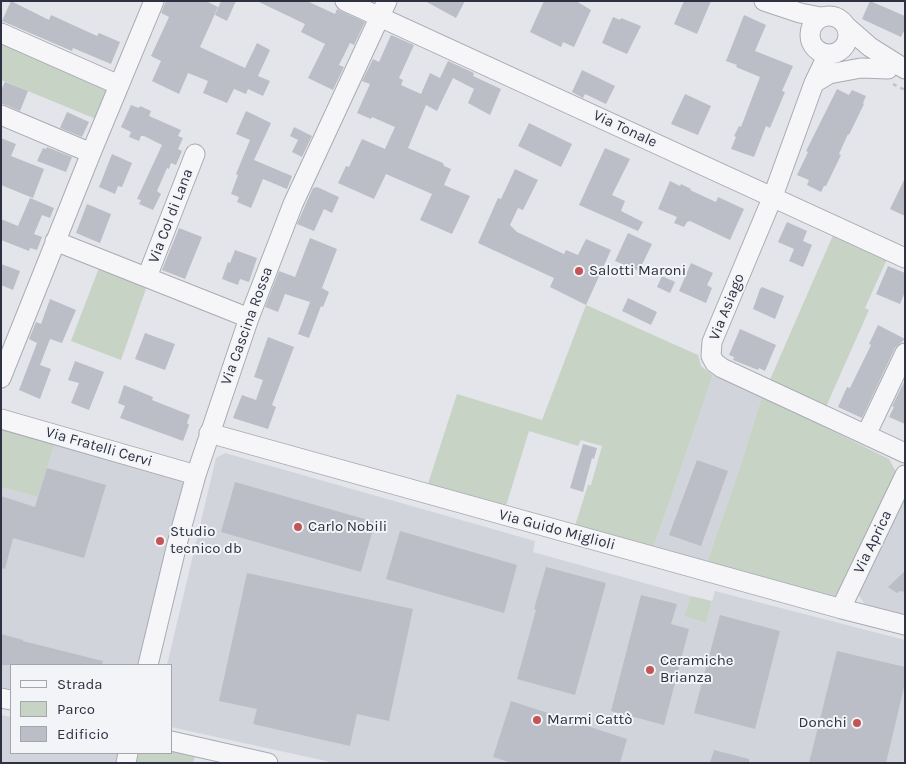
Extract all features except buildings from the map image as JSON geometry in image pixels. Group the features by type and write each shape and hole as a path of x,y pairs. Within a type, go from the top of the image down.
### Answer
{"street":[{"path":"1,378 154,1"},
{"name":"Via Tonale","path":"345,1 383,9 905,258"},
{"path":"823,48 812,26 840,1"},
{"path":"823,48 846,44 848,36 840,1"},
{"path":"765,2 800,13 835,16 899,70"},
{"path":"765,2 792,20 823,48 862,62 899,70"},
{"name":"Via Cascina Rossa","path":"148,664 176,544 209,433 249,318 296,196 383,9"},
{"path":"1,32 119,85"},
{"name":"Via Asiago","path":"823,48 818,55 818,66 814,83 773,196 712,342 711,356 715,364 722,368 905,454"},
{"path":"814,83 821,78 836,73 860,68 899,70"},
{"path":"1,115 91,153"},
{"name":"Via Col di Lana","path":"147,278 195,154"},
{"name":"Via Col di Lana","path":"55,241 249,318"},
{"path":"866,435 905,353"},
{"name":"Via Fratelli Cervi","path":"1,419 196,476"},
{"name":"Via Guido Miglioli","path":"209,433 905,625"},
{"name":"Via Aprica","path":"842,609 905,475"},
{"path":"172,741 268,763"}],"shaded area":[{"path":"713,375 762,396 706,565 652,552"},
{"path":"55,443 180,478 184,485 138,664 10,664 10,689 1,687 1,487 38,497"},
{"path":"225,453 535,541 533,552 691,596 685,616 706,623 715,591 905,640 905,756 903,763 335,763 172,727 172,664 167,664 216,458"},
{"path":"905,499 905,616 866,606 858,594"},
{"path":"1,715 10,717 10,754 119,754 117,763 1,763"}],"green space":[{"path":"1,36 110,87 96,119 1,80"},
{"path":"834,233 888,257 865,308 869,310 825,409 769,382"},
{"path":"100,265 148,283 121,360 71,341"},
{"path":"586,305 698,355 701,366 713,375 652,552 574,529 588,485 591,485 602,446 581,440 578,446 529,431 505,509 427,487 457,394 542,420"},
{"path":"762,396 889,459 896,472 834,600 706,565"},
{"path":"1,428 55,443 38,497 1,487"},
{"path":"691,596 712,601 706,623 684,616"},
{"path":"172,751 195,756 193,763 132,763 136,754 172,754"}],"place":[{"name":"Salotti Maroni","path":"579,271"},
{"name":"Carlo Nobili","path":"298,527"},
{"name":"Studio tecnico db","path":"160,541"},
{"name":"Ceramiche Brianza","path":"650,670"},
{"name":"Marmi Cattò","path":"537,720"},
{"name":"Donchi","path":"857,723"}]}
